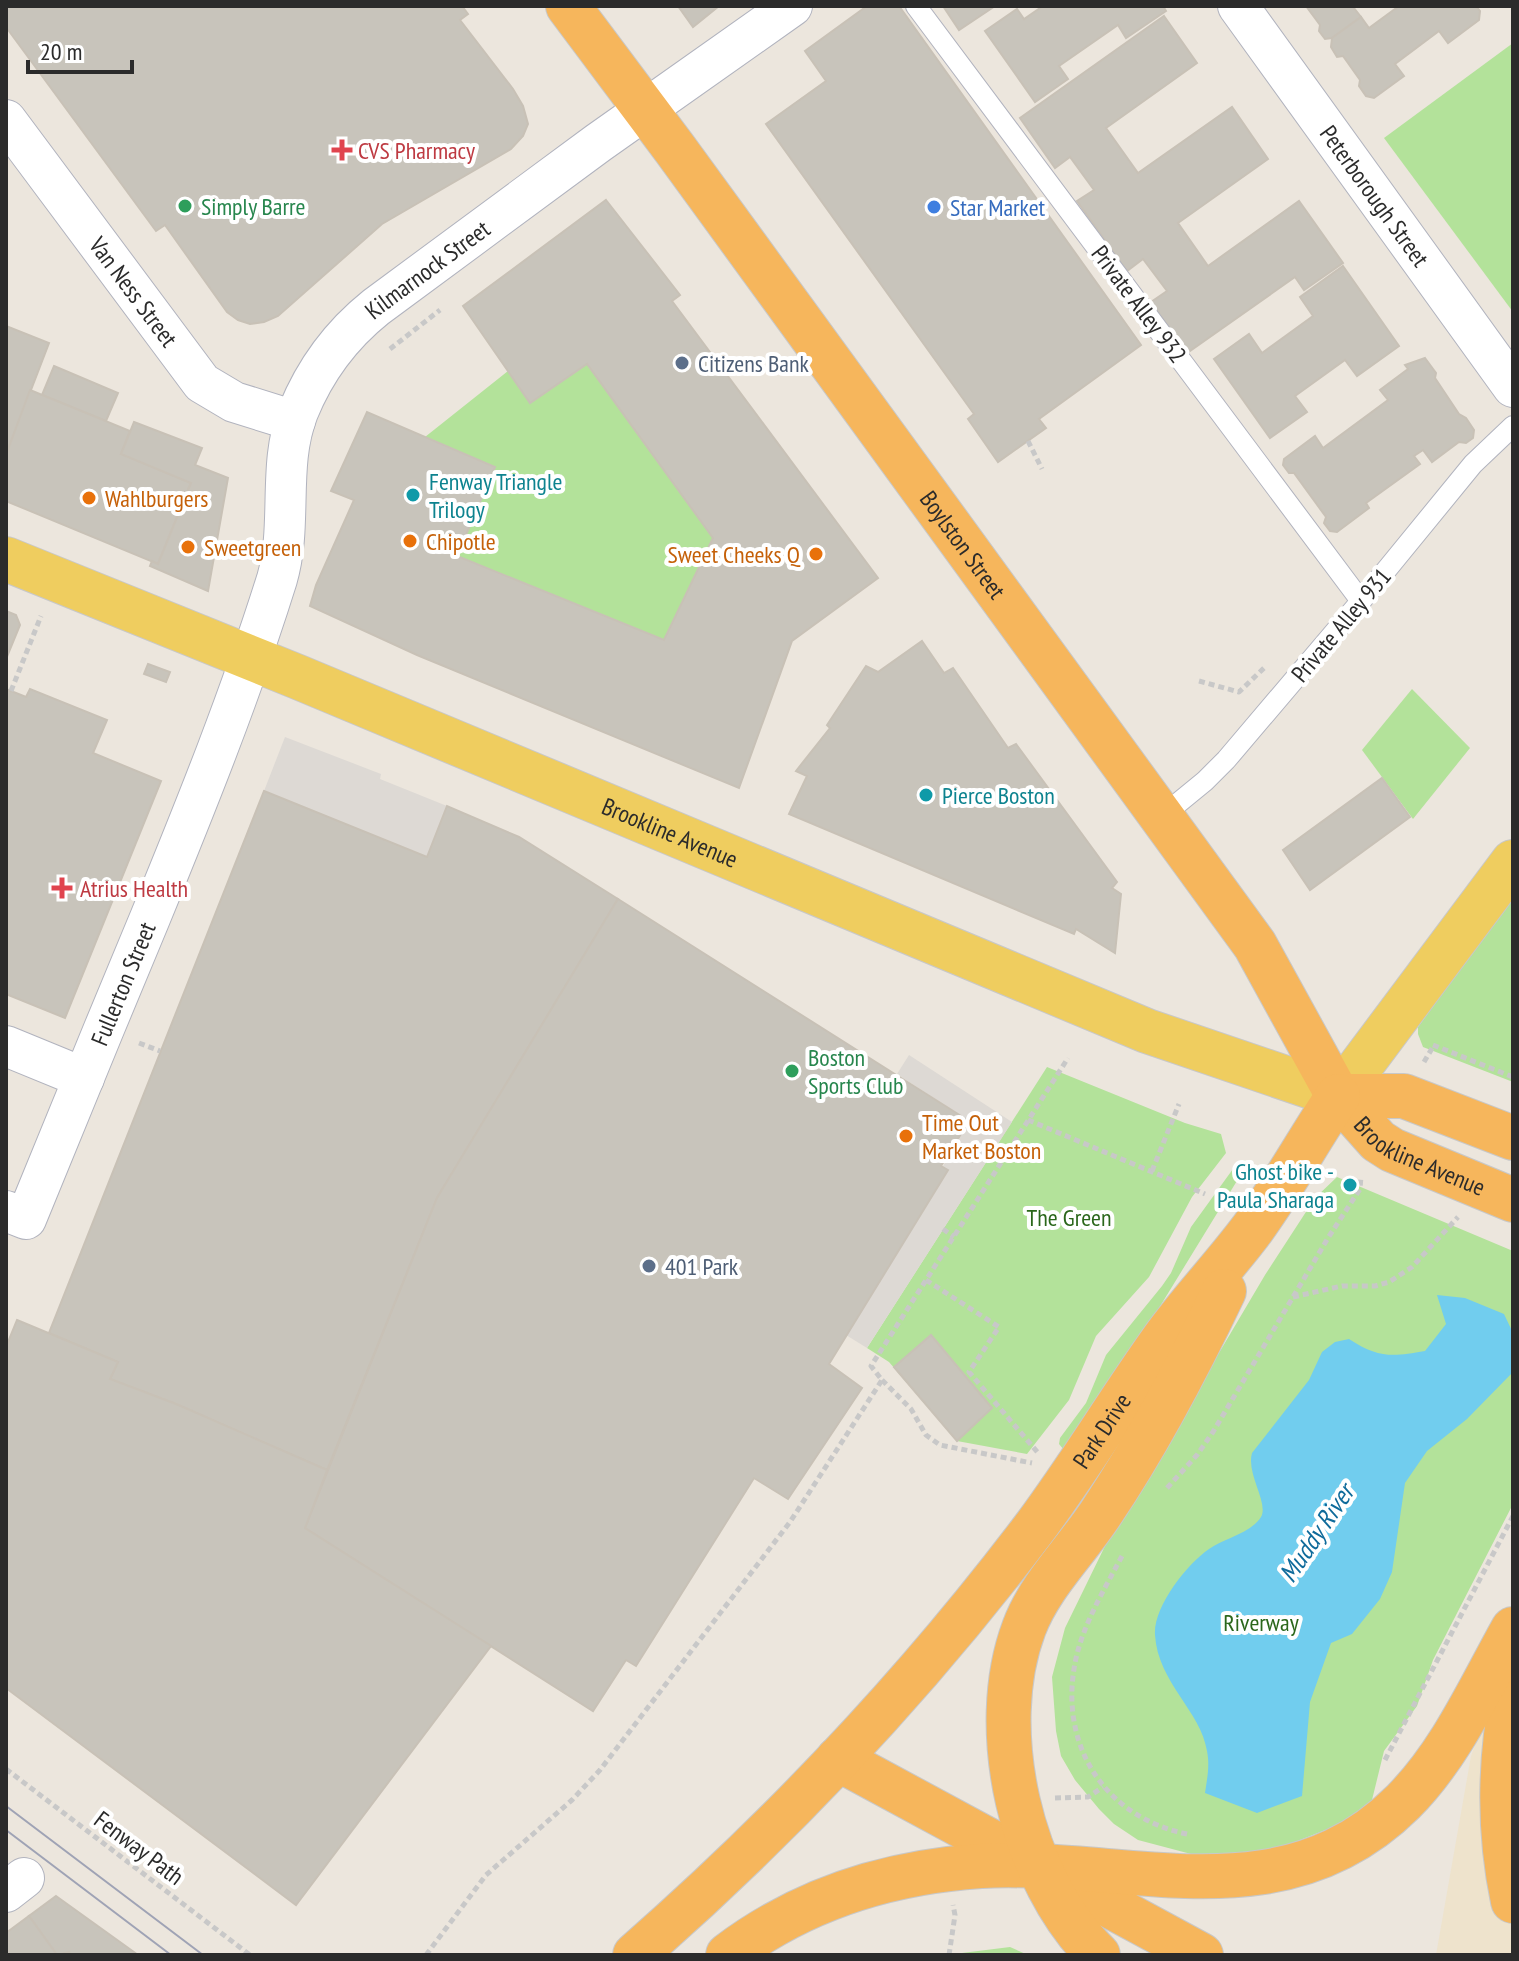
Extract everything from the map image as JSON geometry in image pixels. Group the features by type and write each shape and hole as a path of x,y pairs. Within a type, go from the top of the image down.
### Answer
{"highway":[{"name":"Boylston Street","path":"568,6 1260,953 1338,1096"},
{"name":"Brookline Avenue","path":"1338,1096 1404,1096 1513,1138"},
{"name":"Brookline Avenue","path":"1338,1096 1378,1141 1392,1150 1513,1200"},
{"name":"Park Drive","path":"635,1955 728,1872 838,1759 970,1607 1032,1530 1163,1340 1254,1227 1338,1096"},
{"path":"1098,1955 1063,1914 1031,1847 1015,1784 1009,1737 1012,1678 1023,1631 1038,1599 1109,1501 1190,1362 1254,1227"},
{"path":"728,1955 788,1915 865,1885 950,1869 1040,1867 1236,1877 1292,1866 1340,1847 1393,1811 1427,1776 1513,1629"},
{"path":"1513,1691 1505,1734 1501,1808 1513,1901"},
{"path":"838,1759 1201,1955"}],"main road":[{"name":"Brookline Avenue","path":"6,559 1147,1031 1338,1096"},
{"name":"Park Drive","path":"1338,1096 1513,862"}],"street":[{"name":"Kilmarnock Street","path":"250,658 284,547 286,473 295,421 309,387 345,336 366,315 792,6"},
{"name":"Peterborough Street","path":"1238,6 1513,387"},
{"name":"Van Ness Street","path":"6,120 202,383 234,402 295,421"},
{"name":"Fullerton Street","path":"16,1215 84,1078 224,737 250,658"},
{"path":"6,1046 84,1078"}],"lane":[{"name":"Private Alley 932","path":"916,6 1361,601"},
{"name":"Private Alley 931","path":"1161,817 1226,760 1473,464 1513,426"}],"path":[{"name":"Kilmarnock Street","path":"390,349 448,304"},
{"path":"1028,441 1042,469"},
{"path":"11,691 41,616"},
{"path":"1427,1039 1432,1048 1513,1077"},
{"path":"1033,1463 940,1445 926,1435 911,1409 871,1366 1068,1058"},
{"path":"1152,1171 1179,1104"},
{"path":"1028,1120 1205,1194"},
{"path":"1164,1491 1206,1443 1360,1189 1362,1169"},
{"path":"1293,1297 1342,1286 1375,1286 1389,1282 1412,1267 1464,1210"},
{"path":"943,1229 954,1237"},
{"path":"926,1280 999,1327 969,1372 1039,1454"},
{"path":"426,1955 486,1875 572,1800 600,1770 790,1522 882,1380"},
{"path":"1381,1766 1513,1516"},
{"path":"1125,1549 1086,1628 1073,1673 1077,1730 1085,1757 1103,1787 1127,1809 1155,1824 1197,1835"},
{"name":"Fenway Path","path":"6,1769 250,1955"},
{"path":"1088,1797 1103,1787"},
{"path":"949,1955 955,1915"}],"shaded area":[{"path":"285,737 381,774 380,779 447,806 427,857 264,791"},
{"path":"909,1055 1012,1122 867,1348 846,1335 969,1121 897,1074"},
{"path":"1513,1645 1513,1955 1436,1955 1471,1756"}],"green space":[{"path":"1513,43 1513,312 1384,138"},
{"path":"587,364 713,538 664,640 457,556 495,467 425,437 508,371 530,403"},
{"path":"1412,689 1470,748 1413,819 1362,750"},
{"path":"1513,896 1513,1082 1423,1047 1418,1027"},
{"name":"The Green","path":"1047,1067 1185,1123 1221,1134 1226,1153 1192,1197 1149,1277 1096,1336 1069,1400 1027,1454 957,1441 889,1362 867,1348"},
{"path":"1245,1160 1243,1171 1132,1352 1064,1450 1059,1444 1060,1438 1086,1403 1106,1355 1162,1286 1191,1227 1238,1162"},
{"name":"Riverway","path":"1337,1177 1513,1251 1513,1504 1433,1660 1417,1706 1384,1751 1372,1800 1343,1823 1285,1846 1231,1855 1191,1854 1138,1840 1114,1824 1075,1780 1061,1756 1052,1677 1065,1628 1106,1544 1265,1275 1315,1198"},
{"path":"1010,1947 1028,1955 946,1955"}],"water":[{"name":"Muddy River","path":"1437,1295 1465,1298 1504,1314 1513,1333 1513,1372 1467,1419 1427,1451 1405,1483 1392,1572 1380,1599 1352,1634 1331,1643 1310,1702 1302,1796 1257,1813 1205,1793 1208,1767 1203,1736 1171,1682 1158,1652 1156,1624 1165,1599 1200,1556 1251,1527 1261,1517 1263,1511 1252,1470 1252,1453 1309,1380 1322,1352 1335,1342 1349,1339 1377,1353 1425,1351 1446,1324"}],"building":[{"path":"6,6 462,6 468,14 460,20 513,89 523,106 528,124 523,136 511,149 382,224 278,316 250,324 227,312 165,225 156,231 6,27"},
{"path":"678,6 719,6 693,27"},
{"name":"Star Market","path":"867,6 899,6 1141,345 1039,419 1046,428 998,462 968,419 974,414 766,124 826,81 805,51"},
{"path":"943,6 995,6 959,30"},
{"path":"1043,6 1163,6 1166,11 1126,38 1118,25 1059,66 1068,79 1035,102 985,31 1017,9 1024,19"},
{"path":"1306,6 1356,6 1354,8 1361,17 1332,38 1325,39 1319,31 1320,25"},
{"path":"1399,6 1476,6 1480,11 1479,20 1448,43 1439,31 1395,64 1404,76 1374,98 1366,96 1359,86 1360,80 1343,56 1337,57 1331,47 1332,38 1361,17 1369,28"},
{"path":"1164,16 1197,63 1106,128 1138,173 1232,107 1268,159 1178,223 1208,266 1299,201 1343,263 1304,290 1295,277 1187,353 1151,302 1167,291 1143,259 1127,271 1077,201 1094,190 1070,157 1055,168 1020,118"},
{"name":"Fenway Triangle Trilogy","path":"606,200 680,295 672,301 878,578 792,641 739,788 417,655 310,606 316,585 354,500 331,491 367,412 495,467 457,556 664,640 713,538 587,364 530,403 463,306"},
{"path":"1343,266 1399,346 1357,376 1345,360 1295,396 1307,412 1270,438 1214,359 1249,334 1262,353 1313,316 1300,297"},
{"path":"6,326 49,343 6,455"},
{"path":"1425,358 1459,414 1474,430 1473,438 1466,443 1459,442 1432,462 1423,450 1414,456 1420,464 1366,503 1369,508 1337,532 1330,531 1324,523 1326,517 1294,473 1289,473 1283,465 1284,459 1315,436 1323,448 1388,400 1380,390 1408,369 1405,365"},
{"path":"54,366 118,393 106,421 42,395"},
{"path":"30,390 130,431 121,454 191,483 158,564 6,501 6,455"},
{"path":"134,422 202,448 195,465 228,478 208,591 150,566 152,561 158,564 191,483 121,454"},
{"path":"6,611 16,615 20,625 6,659"},
{"name":"Pierce Boston","path":"922,641 944,673 953,668 1008,748 1016,744 1117,882 1112,888 1121,894 1115,953 1076,929 1074,934 789,814 807,776 796,771 830,728 827,725 866,666 878,672"},
{"path":"148,664 170,672 166,682 144,674"},
{"name":"Atrius Health","path":"6,689 26,697 30,689 107,720 93,753 161,781 65,1018 6,994"},
{"path":"1382,778 1410,817 1310,890 1283,850"},
{"path":"264,791 427,857 447,806 519,837 618,899 437,1198 327,1470 176,1404 110,1379 118,1362 49,1333"},
{"name":"401 Park","path":"618,899 969,1121 941,1166 948,1170 829,1364 862,1388 788,1499 754,1478 636,1666 626,1660 593,1711 305,1528 437,1198"},
{"path":"17,1320 118,1362 110,1379 176,1404 327,1470 305,1528 491,1646 296,1905 6,1688 6,1347"},
{"path":"931,1335 992,1408 957,1441 894,1367"},
{"path":"56,1896 138,1955 71,1955 69,1952 57,1955 29,1916"},
{"path":"29,1916 57,1955 6,1955 6,1933"}],"tram line":[{"path":"6,1806 203,1955"},
{"path":"6,1830 171,1955"}],"place":[{"name":"CVS Pharmacy","path":"342,150"},
{"name":"Simply Barre","path":"185,206"},
{"name":"Star Market","path":"934,207"},
{"name":"Citizens Bank","path":"682,363"},
{"name":"Fenway Triangle Trilogy","path":"413,495"},
{"name":"Wahlburgers","path":"89,498"},
{"name":"Chipotle","path":"410,541"},
{"name":"Sweetgreen","path":"188,547"},
{"name":"Sweet Cheeks Q","path":"816,554"},
{"name":"Pierce Boston","path":"926,795"},
{"name":"Atrius Health","path":"62,888"},
{"name":"Boston Sports Club","path":"792,1071"},
{"name":"Time Out Market Boston","path":"906,1136"},
{"name":"Ghost bike - Paula Sharaga","path":"1350,1185"},
{"name":"401 Park","path":"649,1266"}]}
